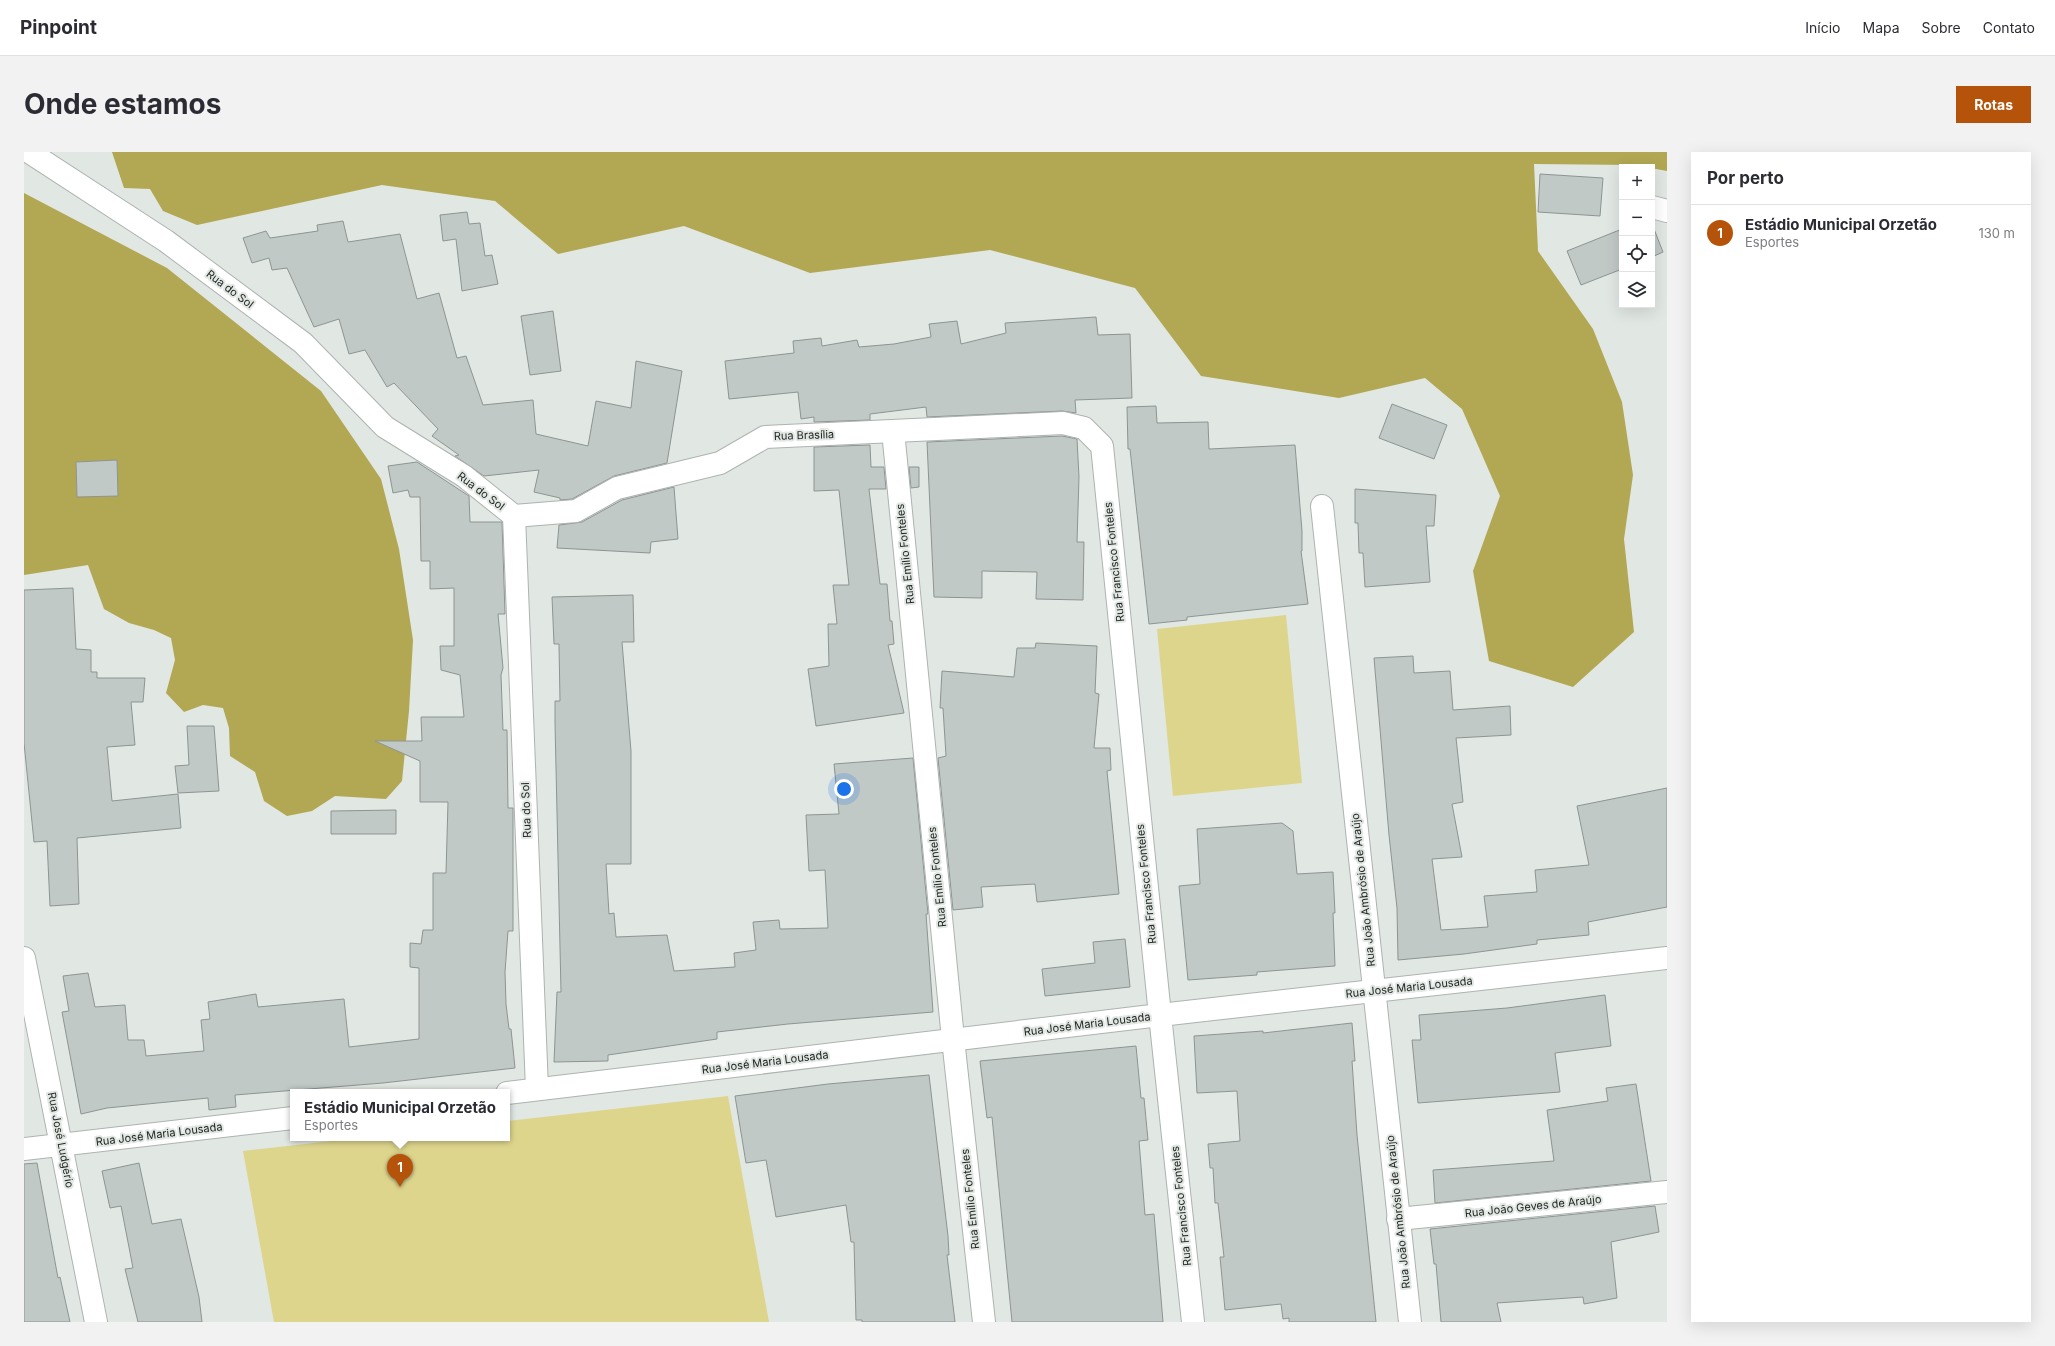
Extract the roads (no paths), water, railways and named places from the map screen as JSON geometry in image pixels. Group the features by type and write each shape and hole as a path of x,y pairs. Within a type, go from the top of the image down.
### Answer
{"street":[{"name":"Rua do Sol","path":"29,152 166,241 304,343 385,427 464,476 514,516 537,1089"},
{"path":"1655,209 1667,211"},
{"name":"Rua Brasília","path":"514,516 576,511 617,488 720,463 765,437 1063,423 1084,428 1102,446"},
{"name":"Rua Emílio Fonteles","path":"893,431 953,1040 984,1322"},
{"name":"Rua Francisco Fonteles","path":"1102,446 1160,1015 1194,1322"},
{"name":"Rua João Ambrósio de Araújo","path":"1322,506 1410,1322"},
{"name":"Rua José Ludgério","path":"24,958 96,1322"},
{"name":"Rua José Maria Lousada","path":"510,1093 1160,1015 1667,958"},
{"name":"Rua José Maria Lousada","path":"24,1149 290,1118"},
{"name":"Rua João Geves de Araújo","path":"1398,1220 1667,1192"}],"place":[{"name":"Estádio Municipal Orzetão","path":"400,1187"}]}
